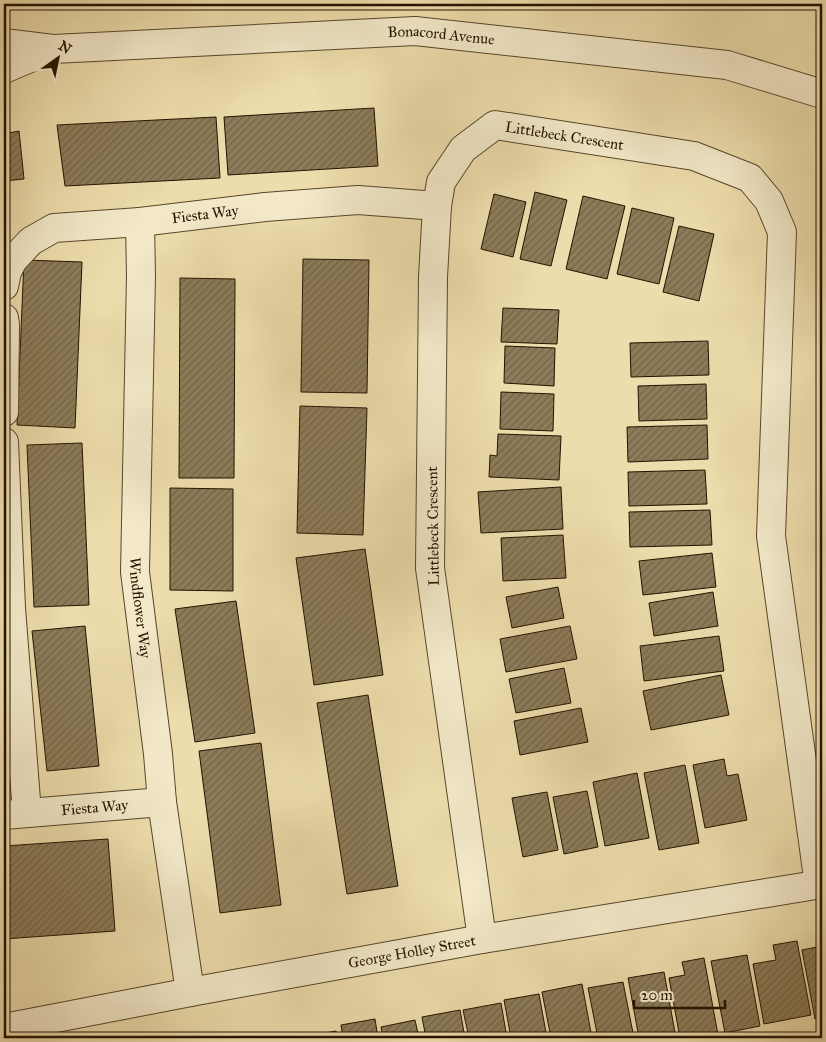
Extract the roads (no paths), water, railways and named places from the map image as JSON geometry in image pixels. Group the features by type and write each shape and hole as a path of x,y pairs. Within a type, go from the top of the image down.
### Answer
{"street":[{"name":"Bonacord Avenue","path":"4,44 53,49 415,30 726,65 822,94"},
{"name":"Bonacord Avenue","path":"4,69 53,49"},
{"name":"Littlebeck Crescent","path":"482,939 430,568 433,277 437,206 441,182 463,149 494,125 694,156 750,178 770,201 782,232 770,536 821,885"},
{"name":"Fiesta Way","path":"4,286 7,272 13,260 31,241 54,228 140,222 265,207 358,200 437,206"},
{"name":"Windflower Way","path":"140,222 141,276 135,572 158,754 162,802 190,992"},
{"path":"4,318 4,412"},
{"name":"Fiesta Way","path":"4,442 12,608 15,814 162,802"},
{"name":"George Holley Street","path":"4,1028 482,939 821,885"}]}
